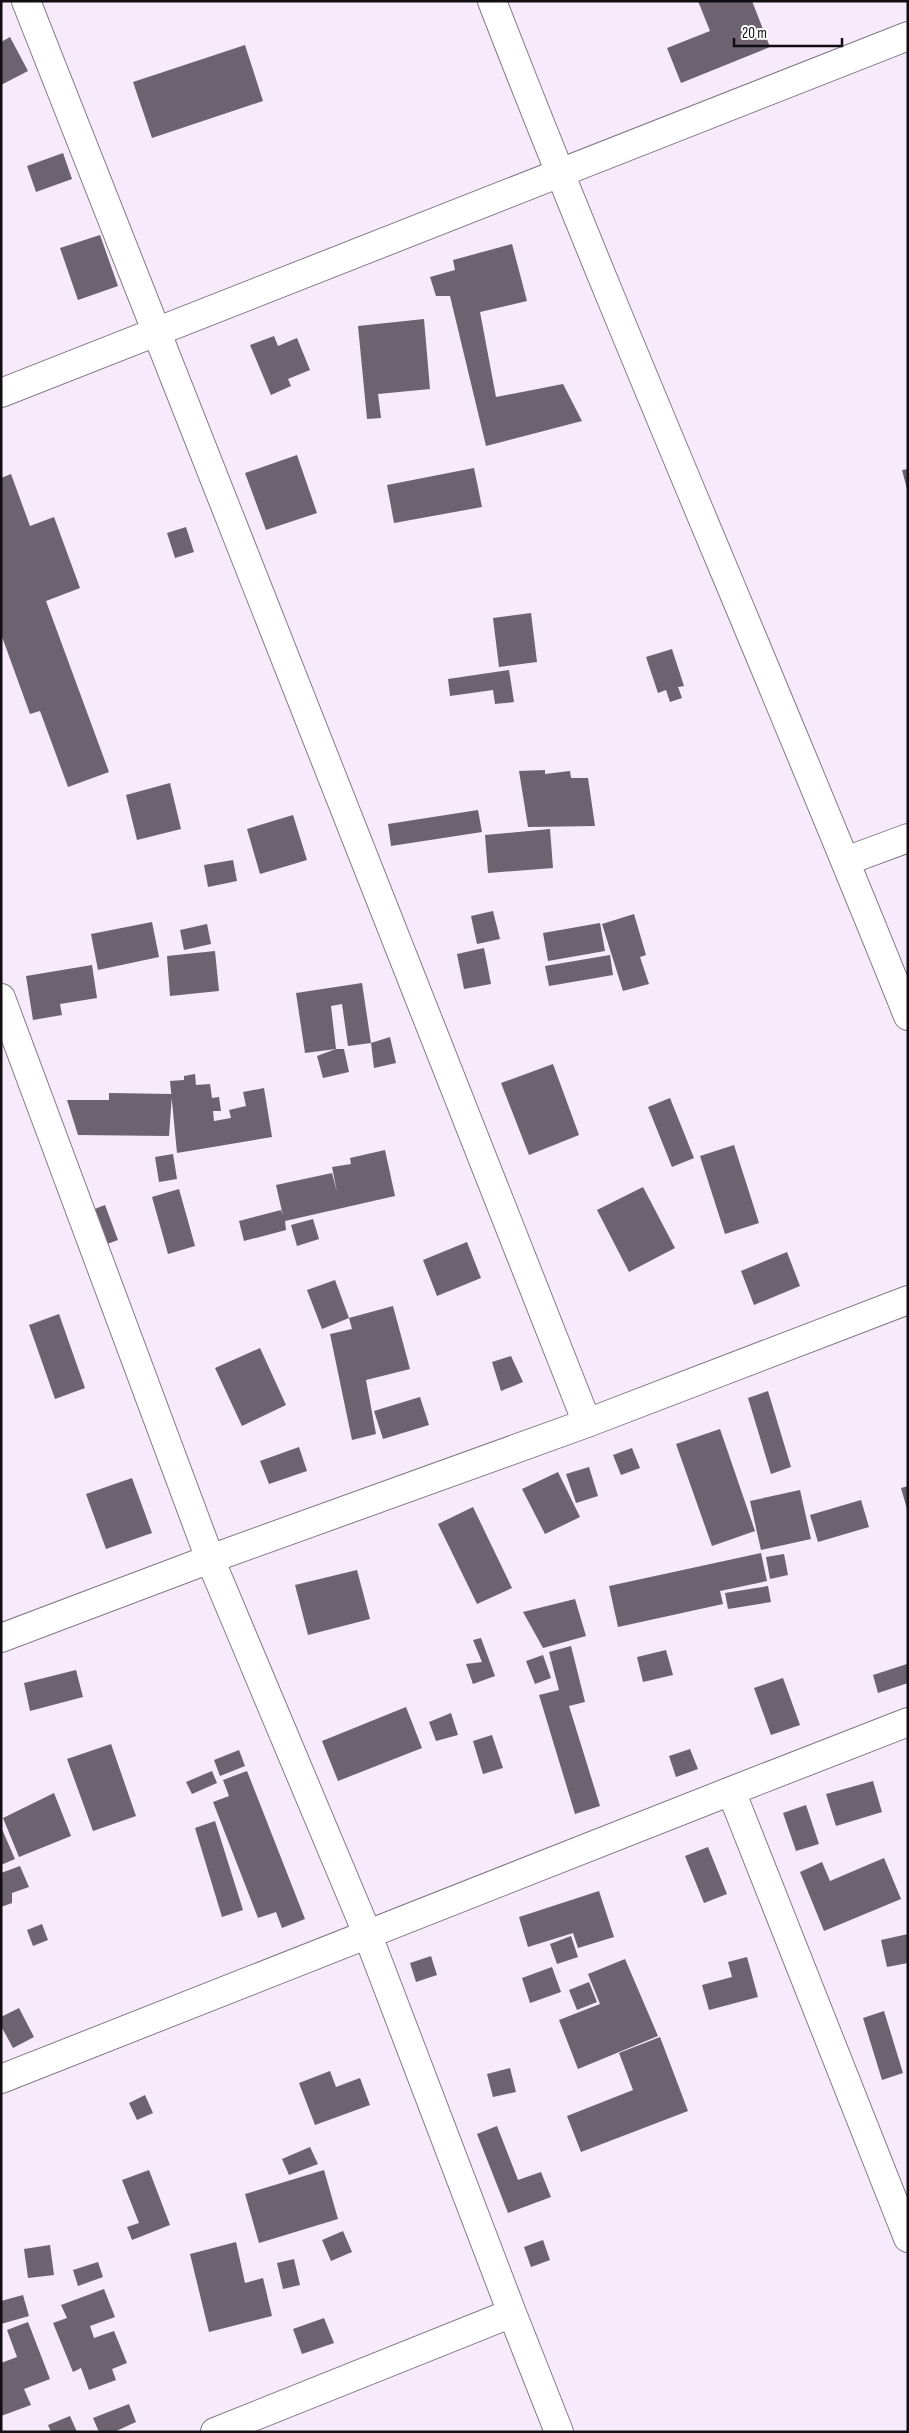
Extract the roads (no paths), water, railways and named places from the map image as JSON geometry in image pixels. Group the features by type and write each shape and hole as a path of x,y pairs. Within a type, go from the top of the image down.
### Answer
{"street":[{"path":"26,1 587,1423"},
{"path":"492,1 559,174 846,860 908,1016"},
{"path":"1,393 908,36"},
{"path":"846,860 908,838"},
{"path":"1,998 210,1559 367,1934 559,2432"},
{"path":"1,1638 210,1559 587,1423 908,1300"},
{"path":"1,2079 908,1722"},
{"path":"731,1791 908,2238"},
{"path":"216,2432 512,2313"}]}
